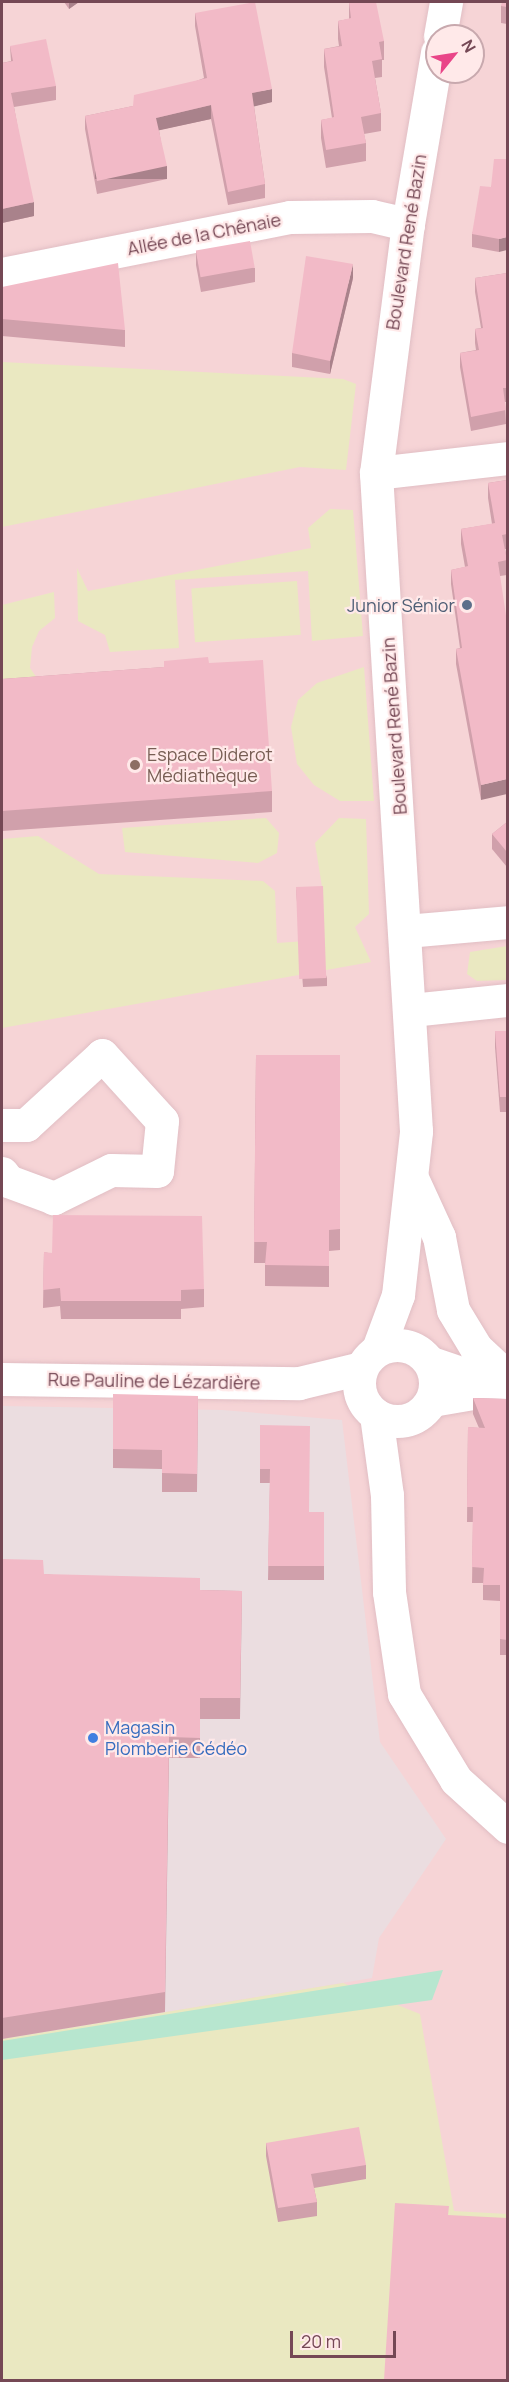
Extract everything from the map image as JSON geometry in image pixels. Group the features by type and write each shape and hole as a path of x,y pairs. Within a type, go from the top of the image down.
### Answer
{"main road":[{"path":"442,24 446,2"},
{"name":"Boulevard René Bazin","path":"370,1359 398,1294 416,1131 411,1010 376,474 408,224 432,84"},
{"name":"Allée de la Chênaie","path":"2,274 290,217 372,216 408,224"},
{"path":"376,474 507,458"},
{"path":"406,931 507,921"},
{"path":"411,1010 507,1000"},
{"path":"2,1125 26,1125 102,1055 162,1122 157,1171 111,1170 54,1198 8,1181 2,1173"},
{"path":"412,1178 439,1237 453,1310 476,1348 505,1384"},
{"name":"Boulevard René Bazin","path":"398,1294 422,1355"},
{"path":"505,1384 422,1355 370,1359 359,1386 371,1410 387,1495 389,1592 404,1694 456,1780 507,1827"},
{"path":"387,1495 421,1410 436,1382 422,1355"},
{"name":"Rue Pauline de Lézardière","path":"2,1378 307,1383 370,1359"},
{"name":"Rue Pauline de Lézardière","path":"307,1383 371,1410"},
{"path":"371,1410 421,1410 505,1384"}],"shaded area":[{"path":"2,2 507,2 507,2380 2,2380"},
{"path":"2,362 343,379 356,384 346,470 300,467 2,527"},
{"path":"330,509 353,510 363,636 312,641 308,571 175,580 179,648 110,652 105,635 78,621 77,568 88,591 311,548 308,528"},
{"path":"297,581 301,635 195,642 191,588"},
{"path":"54,592 55,618 39,631 32,647 30,668 44,688 2,691 2,605"},
{"path":"364,667 374,801 340,801 314,785 297,764 291,727 298,700 317,683"},
{"path":"266,818 279,833 277,853 258,863 125,852 122,828"},
{"path":"339,818 366,819 369,914 355,927 371,962 2,1028 2,839 38,836 99,874 263,881 275,891 277,943 321,940 323,893 315,843"},
{"path":"507,946 507,980 477,981 467,974 470,952"},
{"path":"2,1406 222,1410 342,1420 380,1742 446,1839 379,1938 372,1978 2,2039"},
{"path":"443,1970 432,2000 2,2060 2,2041"},
{"path":"343,1983 420,2014 454,2211 507,2214 507,2380 2,2380 2,2039"}],"building":[{"path":"255,2 272,89 252,93 265,184 228,192 211,105 156,118 167,166 97,181 85,116 133,106 134,95 207,78 195,13"},
{"path":"349,2 376,2 384,41 379,42 382,59 372,61 381,113 361,117 366,143 326,150 321,120 334,117 324,49 342,46 338,21 351,18"},
{"path":"502,2 507,2 507,7 501,6"},
{"path":"46,39 56,86 11,93 34,202 2,209 2,63 13,61 10,46"},
{"path":"494,159 507,159 507,237 499,239 472,234 480,186 491,187"},
{"path":"250,241 255,268 201,277 196,251"},
{"path":"306,256 353,264 330,361 292,353"},
{"path":"118,263 125,330 2,319 2,287"},
{"path":"507,273 507,388 503,388 506,410 471,417 460,353 479,350 475,329 483,328 475,278"},
{"path":"507,480 507,534 502,535 507,560 498,562 507,622 507,779 481,785 456,649 462,648 451,570 468,566 461,529 495,523 488,483"},
{"name":"Espace Diderot Médiathèque","path":"208,657 209,663 263,660 272,791 2,811 2,679 164,667 164,661"},
{"path":"507,822 507,852 492,834"},
{"path":"323,886 326,978 299,979 296,887"},
{"path":"495,1031 507,1031 507,1097 500,1097"},
{"path":"256,1055 340,1055 340,1229 329,1230 329,1266 265,1265 267,1242 254,1242"},
{"path":"53,1215 202,1216 204,1289 181,1290 181,1301 61,1301 60,1288 43,1290 44,1252 52,1253"},
{"path":"113,1394 198,1396 197,1474 162,1473 162,1450 113,1449"},
{"path":"473,1398 507,1399 507,1640 500,1639 500,1585 483,1585 484,1568 472,1567 473,1507 467,1507 468,1427 485,1428"},
{"path":"2,1425 3,1425 2,1559"},
{"path":"260,1425 310,1426 309,1512 324,1512 324,1566 268,1566 270,1469 260,1469"},
{"path":"2,1559 43,1560 44,1574 200,1578 200,1590 242,1591 240,1698 200,1698 200,1738 169,1737 165,1992 2,2018"},
{"path":"359,2127 366,2165 311,2174 317,2202 278,2208 266,2143"},
{"path":"395,2203 449,2206 448,2215 507,2218 507,2380 384,2380"}],"place":[{"name":"Junior Sénior","path":"467,605"},
{"name":"Espace Diderot Médiathèque","path":"135,765"},
{"name":"Magasin Plomberie Cédéo","path":"93,1738"}]}
